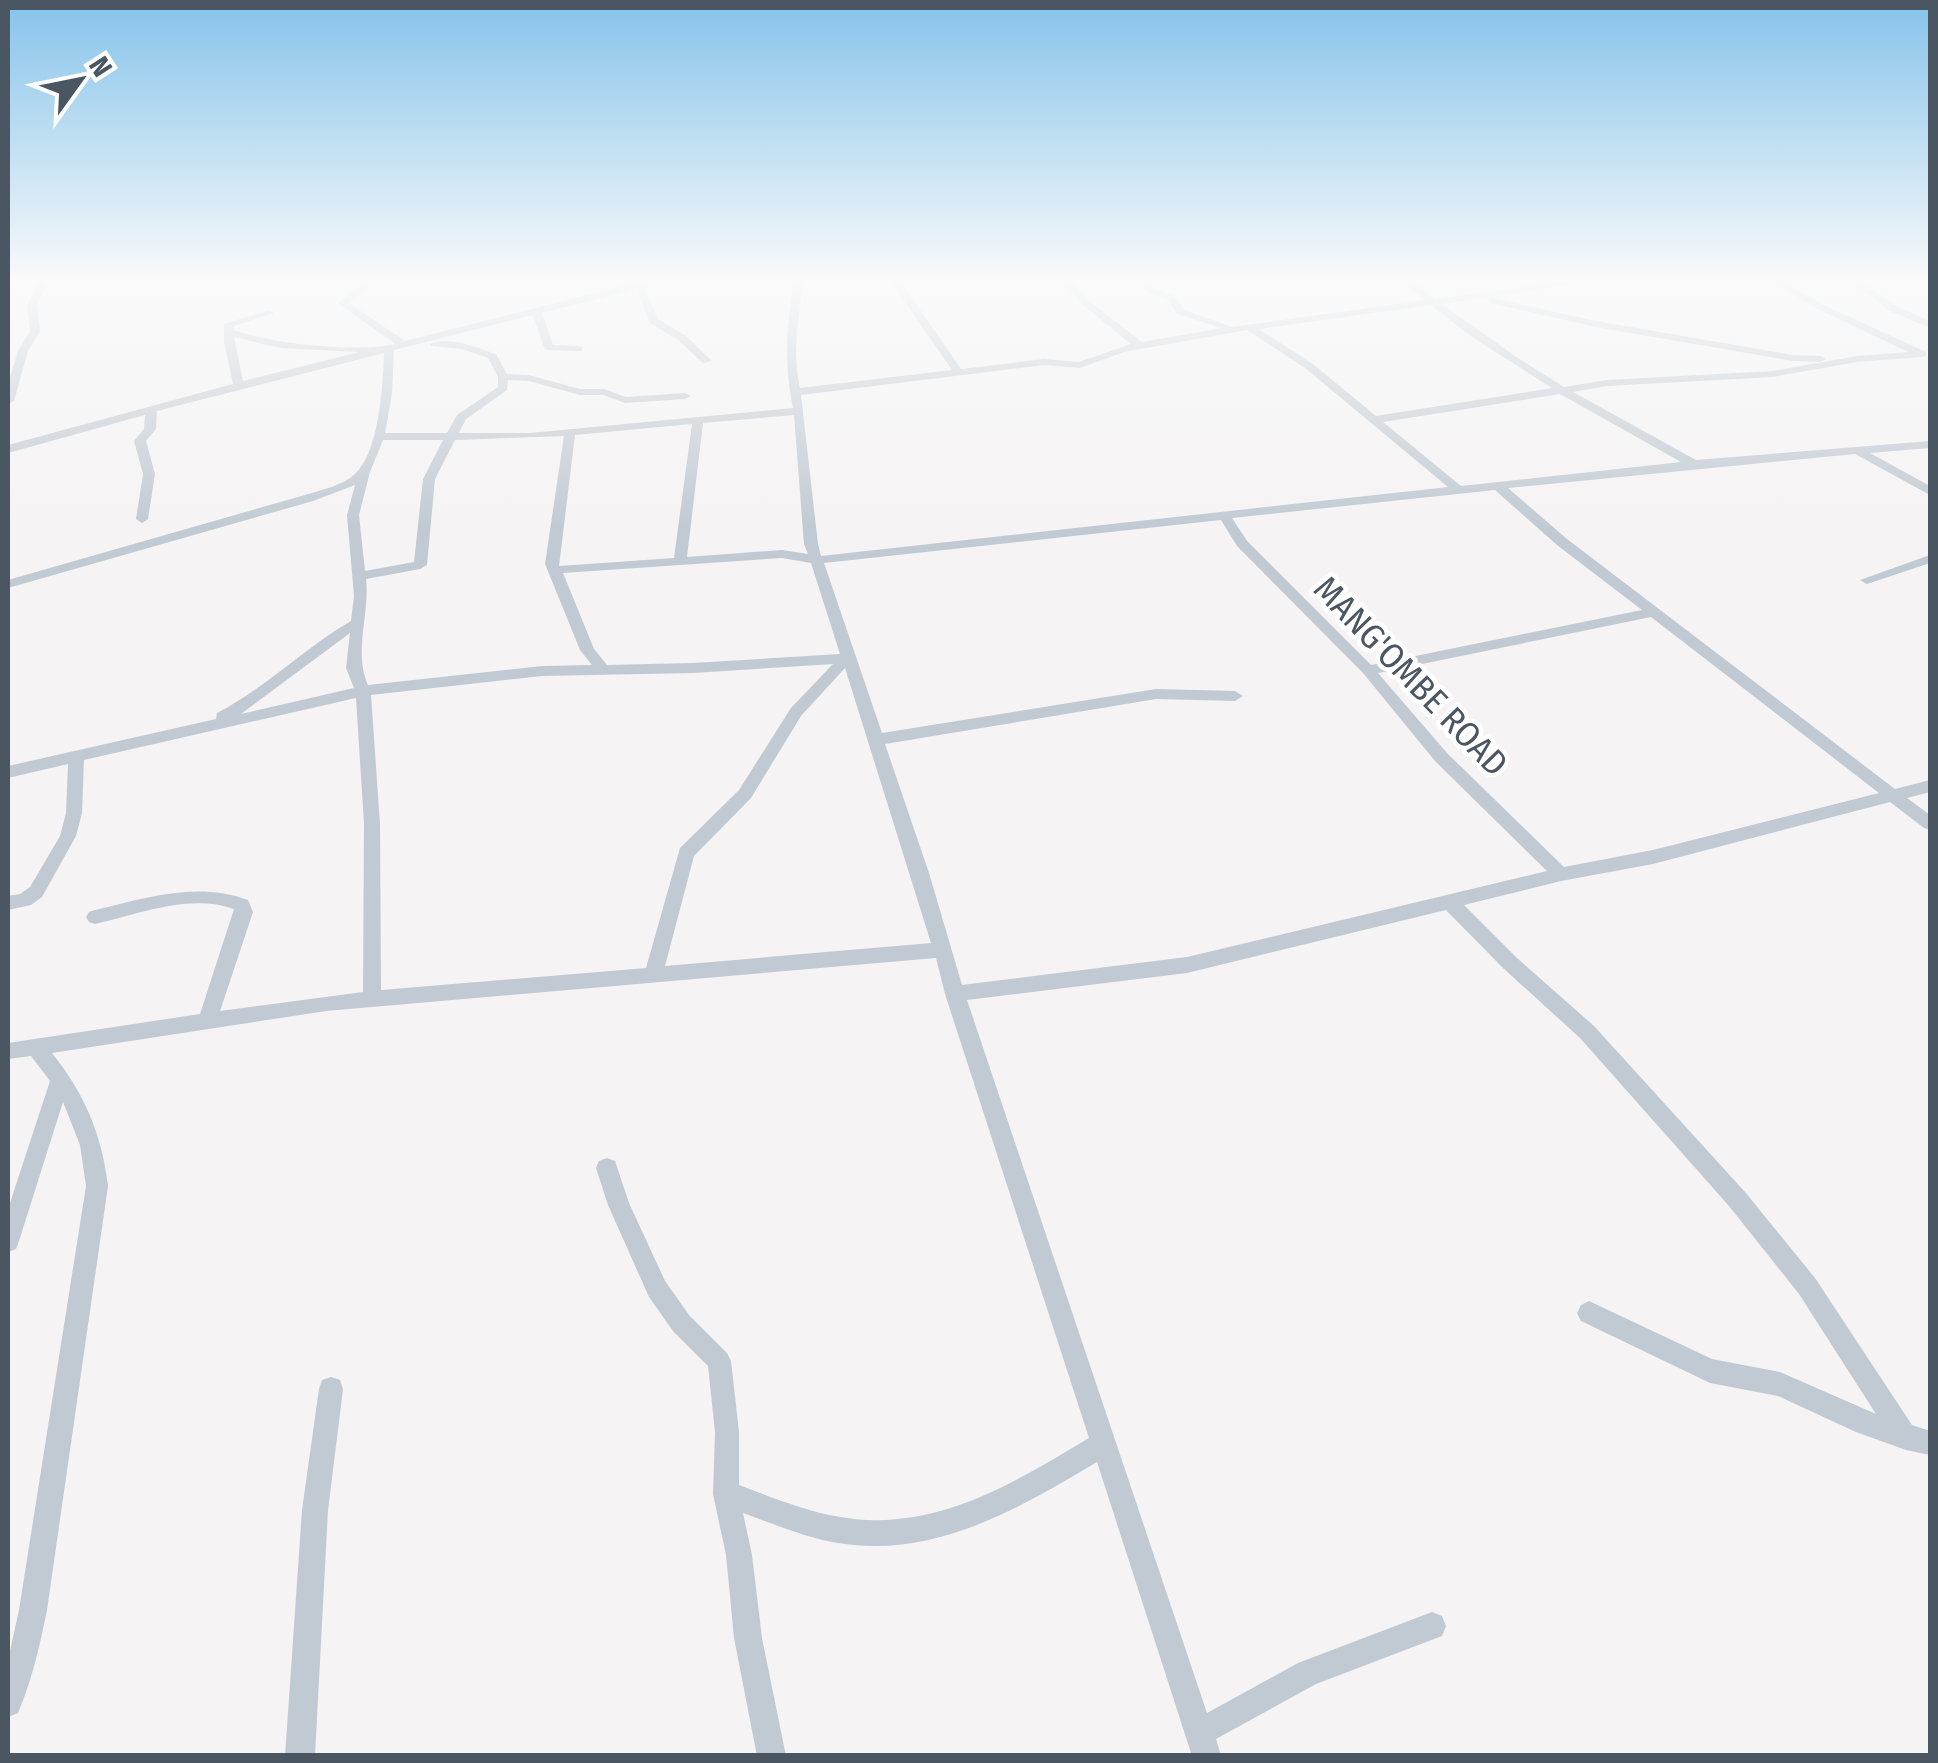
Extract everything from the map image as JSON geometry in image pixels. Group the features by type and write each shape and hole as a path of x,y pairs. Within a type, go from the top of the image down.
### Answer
{"street":[{"path":"8,400 19,364"},
{"path":"235,364 239,386"},
{"path":"8,449 328,364"},
{"path":"372,999 372,824 363,690 353,668 360,576 353,515 377,437 385,364"},
{"path":"360,576 420,565 429,479 466,412 503,388 499,364"},
{"path":"792,364 811,544 954,994 1204,1744 1308,1673 1432,1626"},
{"path":"953,364 959,373"},
{"path":"377,437 507,438 698,420 1026,364"},
{"path":"1306,364 1460,491"},
{"path":"1520,364 1560,392 1694,464"},
{"path":"1373,420 1657,379 1781,374 1830,364"},
{"path":"503,376 529,378 580,392 604,392 629,400 685,396"},
{"path":"142,519 149,474 140,441 150,429 152,409"},
{"path":"680,559 698,420"},
{"path":"570,432 553,537 554,570 586,650 601,668"},
{"path":"554,570 782,554 818,560 1694,464 1930,444"},
{"path":"1858,451 1930,491"},
{"path":"8,584 309,498 364,473"},
{"path":"1500,487 1654,612 1930,824"},
{"name":"MANG'OMBE ROAD","path":"1224,515 1242,543 1368,670 1441,756 1561,874"},
{"path":"1867,580 1930,559"},
{"path":"1368,670 1654,612"},
{"path":"190,732 246,704 316,647 359,622"},
{"path":"8,772 363,690 498,674 846,658"},
{"path":"652,977 686,852 744,794 796,712 846,658"},
{"path":"874,740 1156,694 1235,696"},
{"path":"8,903 36,892 68,836 74,814 76,758"},
{"path":"954,994 1187,965 1561,874 1653,856 1930,786"},
{"path":"96,917 179,900 228,900 242,904 244,912 208,1018"},
{"path":"1450,902 1587,1032 1736,1199 1807,1286 1906,1438"},
{"path":"8,1050 208,1018 372,999 943,950"},
{"path":"8,1703 26,1648 33,1610 97,1186 94,1146 61,1078 35,1046"},
{"path":"8,1241 61,1078"},
{"path":"607,1168 618,1205 657,1290 681,1323 719,1361 728,1432 726,1494 739,1554 748,1638 772,1756"},
{"path":"1589,1313 1710,1371 1780,1384 1856,1420 1930,1443"},
{"path":"300,1756 315,1510 331,1388"},
{"path":"726,1494 835,1529 900,1532 958,1521 997,1507 1104,1443"}]}
